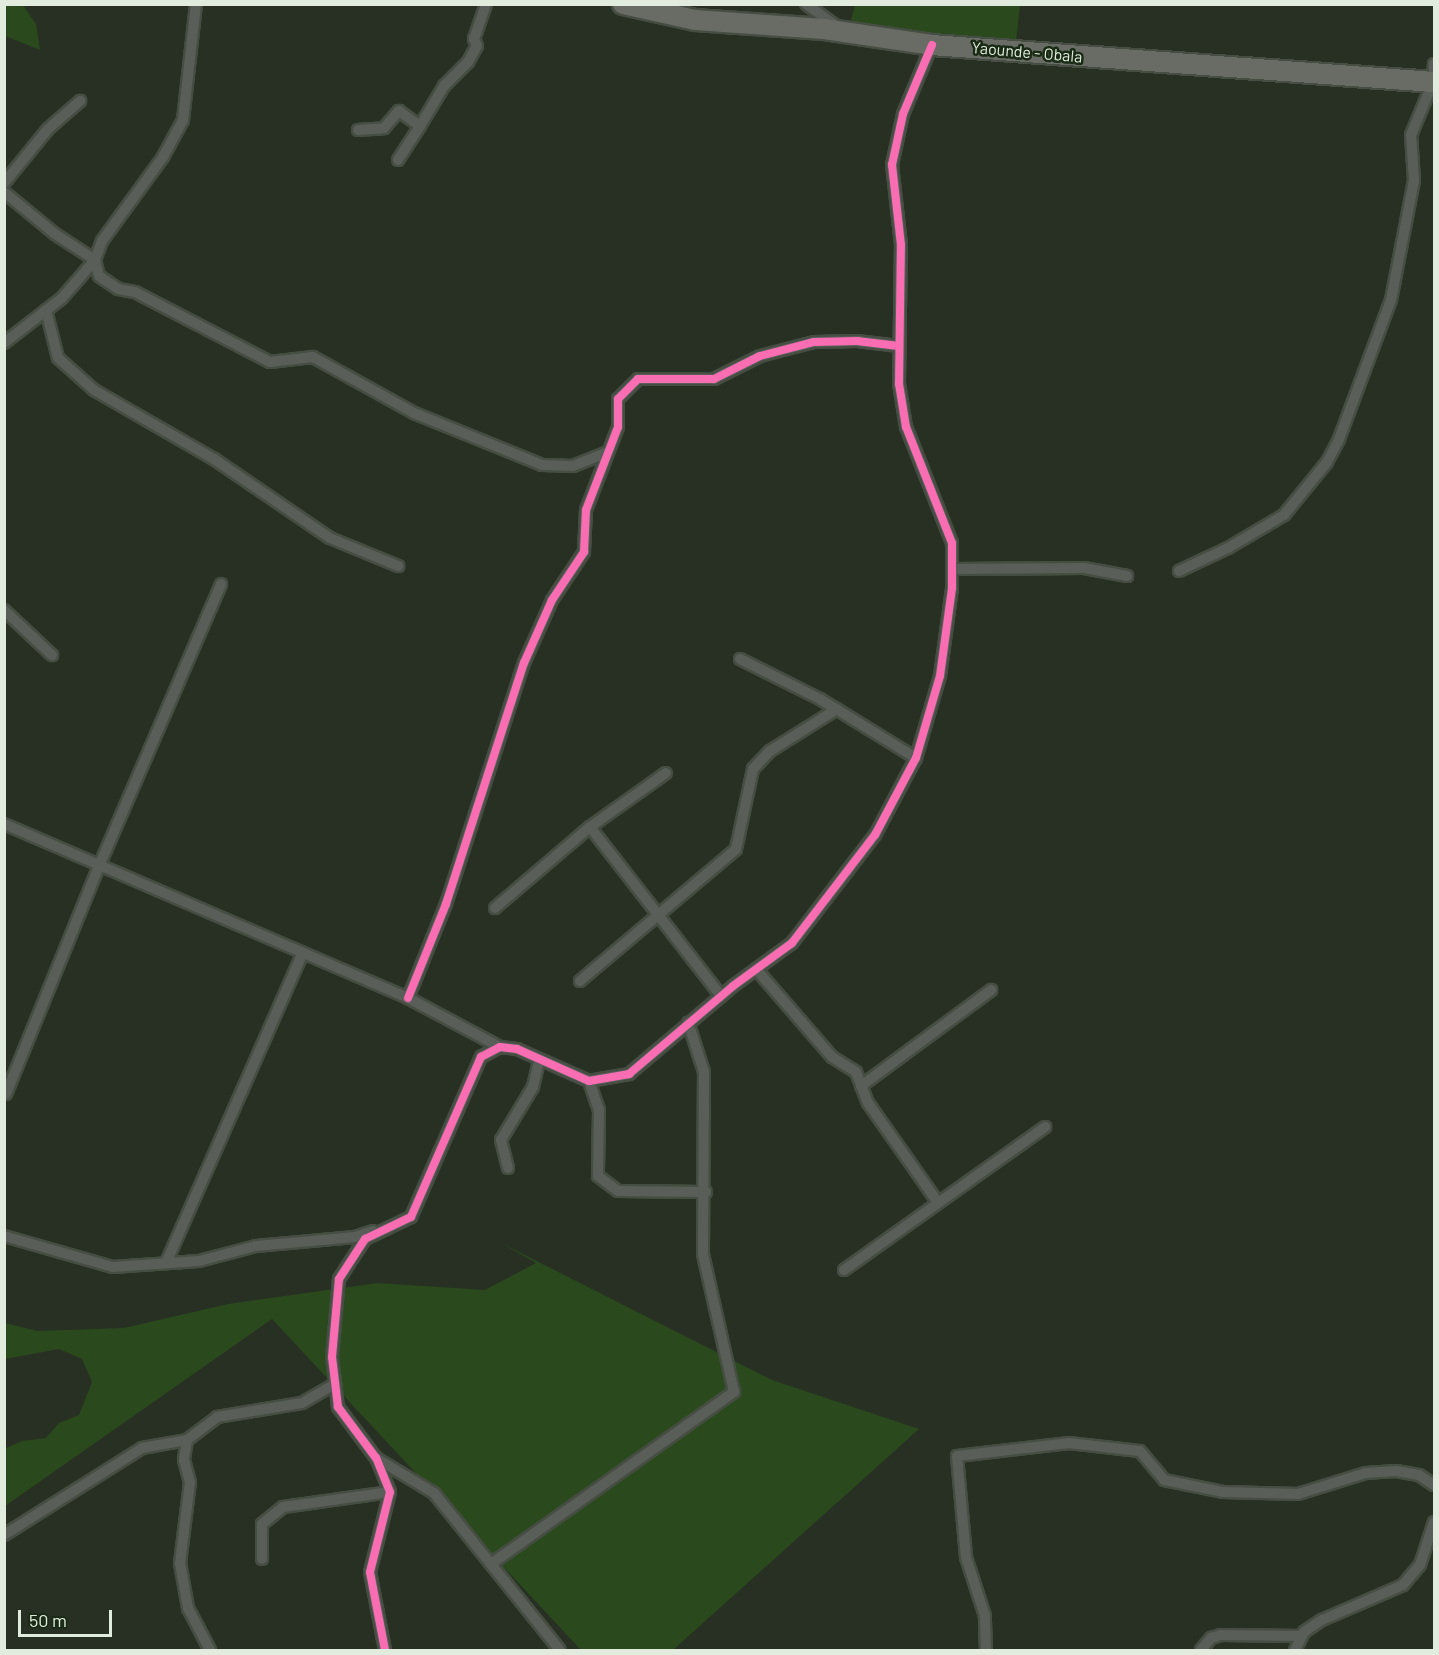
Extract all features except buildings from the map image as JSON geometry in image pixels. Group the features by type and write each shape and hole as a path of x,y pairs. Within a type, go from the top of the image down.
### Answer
{"highway":[{"name":"Yaounde - Obala","path":"623,4 694,20 843,32 932,45 1434,76"}],"street":[{"path":"4,343 46,310 95,260 102,241 153,172 183,120 196,30 196,4"},
{"path":"398,160 444,87 468,62 477,46 474,39 486,4"},
{"path":"806,4 843,32"},
{"path":"4,824 408,998 500,1047 589,1081 629,1074 688,1022 792,943 875,835 916,758 940,676 952,569 952,543 906,426 899,346 901,245 892,165 903,114 932,45"},
{"path":"1179,571 1228,548 1284,515 1327,462 1352,411 1368,355 1391,300 1414,180 1411,135 1434,76"},
{"path":"4,183 48,129 80,101"},
{"path":"358,130 384,128 399,111 420,126"},
{"path":"4,192 55,234 95,260 99,276 118,289 135,292 270,362 313,357 414,413 542,465 573,466 608,452"},
{"path":"46,310 58,357 94,390 214,459 330,538 398,566"},
{"path":"408,998 446,904 524,663 552,600 584,552 586,510 618,427 618,399 638,379 714,379 760,356 814,342 857,341 899,346"},
{"path":"952,569 1084,568 1126,576"},
{"path":"6,1094 100,864 222,584"},
{"path":"4,610 52,655"},
{"path":"740,659 837,709 916,758"},
{"path":"580,981 736,849 753,769 770,751 837,709"},
{"path":"495,908 590,827 666,773"},
{"path":"590,827 656,916 721,996"},
{"path":"166,1263 303,953"},
{"path":"756,969 832,1057 856,1072 868,1103 937,1201"},
{"path":"861,1086 991,990"},
{"path":"491,1564 734,1392 703,1254 706,1192 704,1072 688,1022"},
{"path":"4,1236 113,1267 199,1261 268,1245 355,1237 384,1228 411,1217 468,1081 481,1057 500,1047"},
{"path":"508,1168 501,1140 533,1087 538,1060"},
{"path":"589,1081 598,1110 598,1176 618,1191 706,1192"},
{"path":"844,1270 937,1201 1045,1126"},
{"path":"384,1228 365,1239 339,1279 332,1358 338,1407 376,1458 390,1492 370,1572 385,1650"},
{"path":"4,1535 142,1448 187,1440 217,1417 302,1403 335,1384"},
{"path":"187,1440 183,1460 190,1482 180,1563 188,1608 210,1650"},
{"path":"986,1650 985,1616 966,1557 957,1456 1070,1443 1140,1451 1164,1480 1223,1492 1298,1494 1366,1473 1396,1471 1419,1476 1434,1485"},
{"path":"376,1458 434,1493 560,1650"},
{"path":"262,1559 262,1524 283,1507 390,1492"},
{"path":"1294,1650 1301,1636 1322,1620 1402,1585 1420,1565 1434,1522"},
{"path":"1201,1650 1211,1638 1221,1635 1301,1636"}],"green space":[{"path":"5,4 23,5 36,24 40,50 5,36"},
{"path":"855,5 1020,5 1015,51 847,35"},
{"path":"501,1243 772,1380 919,1429 673,1650 581,1650 272,1319 5,1506 4,1449 22,1441 46,1438 59,1423 79,1415 92,1382 82,1359 59,1349 5,1359 5,1323 37,1331 124,1328 228,1304 378,1283 485,1290 536,1263"}],"cycle path":[{"path":"385,1650 370,1572 390,1492 376,1458 338,1407 332,1357 339,1279 365,1239 411,1217 481,1057 500,1047 517,1049 589,1081 629,1074 733,986 792,943 875,835 916,758 940,676 952,588 952,543 906,427 899,384 901,245 892,165 903,114 932,45"},
{"path":"408,998 446,904 524,663 552,600 584,552 586,510 618,427 618,399 638,379 714,379 760,356 814,342 857,341 899,346"}]}
